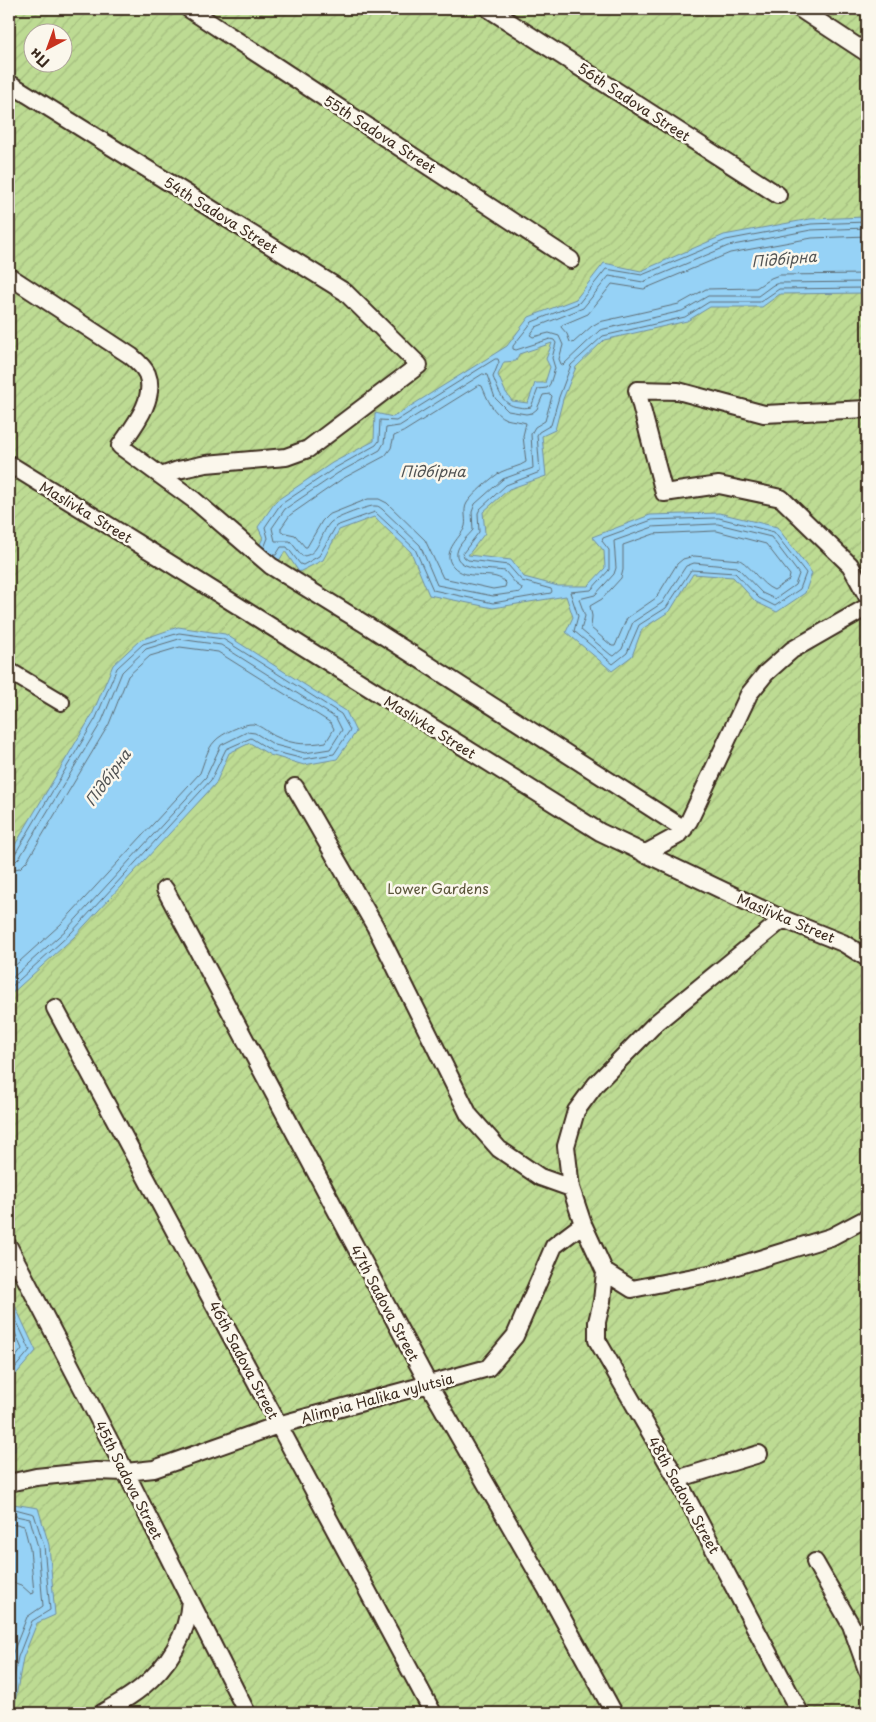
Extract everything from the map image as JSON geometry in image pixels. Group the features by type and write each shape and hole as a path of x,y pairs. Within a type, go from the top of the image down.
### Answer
{"street":[{"name":"55th Sadova Street","path":"189,9 571,260"},
{"name":"56th Sadova Street","path":"489,9 778,195"},
{"path":"800,9 867,53"},
{"name":"54th Sadova Street","path":"9,83 345,292 420,365 308,449 286,457 206,464 161,476"},
{"path":"9,276 132,356 147,374 148,396 134,426 120,446 194,500 271,566 608,778 684,829"},
{"path":"867,409 764,414 678,391 638,390 664,493 719,485 781,498 850,565 867,596"},
{"name":"Maslivka Street","path":"9,464 163,558 547,801 600,832 783,919 843,943 867,958"},
{"path":"644,854 677,836 684,829 750,694 766,673 792,650 867,608"},
{"path":"9,671 61,702"},
{"path":"295,787 375,926 469,1115 499,1149 540,1177 571,1188"},
{"name":"47th Sadova Street","path":"165,888 428,1383 546,1588 614,1713"},
{"path":"783,919 656,1023 596,1084 576,1111 566,1146 571,1188 605,1272 632,1289 714,1273 831,1237 867,1218"},
{"name":"46th Sadova Street","path":"55,1008 433,1713"},
{"name":"Alimpia Halika vylutsia","path":"9,1483 36,1477 96,1471 126,1472 154,1469 278,1425 488,1368 515,1336 554,1246 584,1224"},
{"name":"45th Sadova Street","path":"9,1247 126,1472 247,1713"},
{"name":"48th Sadova Street","path":"605,1272 602,1301 596,1322 597,1340 677,1479 800,1713"},
{"path":"677,1479 759,1454"},
{"path":"815,1562 851,1626 867,1670"},
{"path":"102,1713 141,1688 166,1664 180,1642 189,1615 190,1600"}],"green space":[{"name":"Lower Gardens","path":"9,9 867,9 867,1713 9,1713"}],"water":[{"name":"Підбірна","path":"867,217 867,293 780,294 762,307 710,307 687,321 604,340 576,367 563,399 555,430 542,436 546,476 509,489 483,512 485,533 468,555 511,560 524,577 558,586 588,586 605,568 604,551 592,537 650,515 719,513 777,527 812,573 805,593 777,612 756,602 733,577 693,574 670,611 642,629 632,656 612,671 566,632 573,617 566,596 493,608 429,595 411,552 374,517 339,530 323,560 299,572 285,551 277,564 257,550 263,538 258,527 276,501 332,463 374,441 375,413 393,417 507,346 529,317 576,299 604,263 641,271 724,235 810,219","holes":["552,343 546,359 550,367 545,383 535,383 528,403 512,401 498,375 504,362 516,361 519,354"]},
{"path":"178,627 225,634 346,711 356,732 337,759 304,765 270,755 250,743 229,753 216,783 74,937 9,996 9,855 92,715 113,665 140,640"},
{"path":"9,1293 36,1351 11,1380 15,1451 9,1453"},
{"path":"13,1504 38,1508 49,1545 55,1615 37,1623 23,1658 15,1702 9,1708 9,1613 13,1602 9,1599 9,1507"}]}
